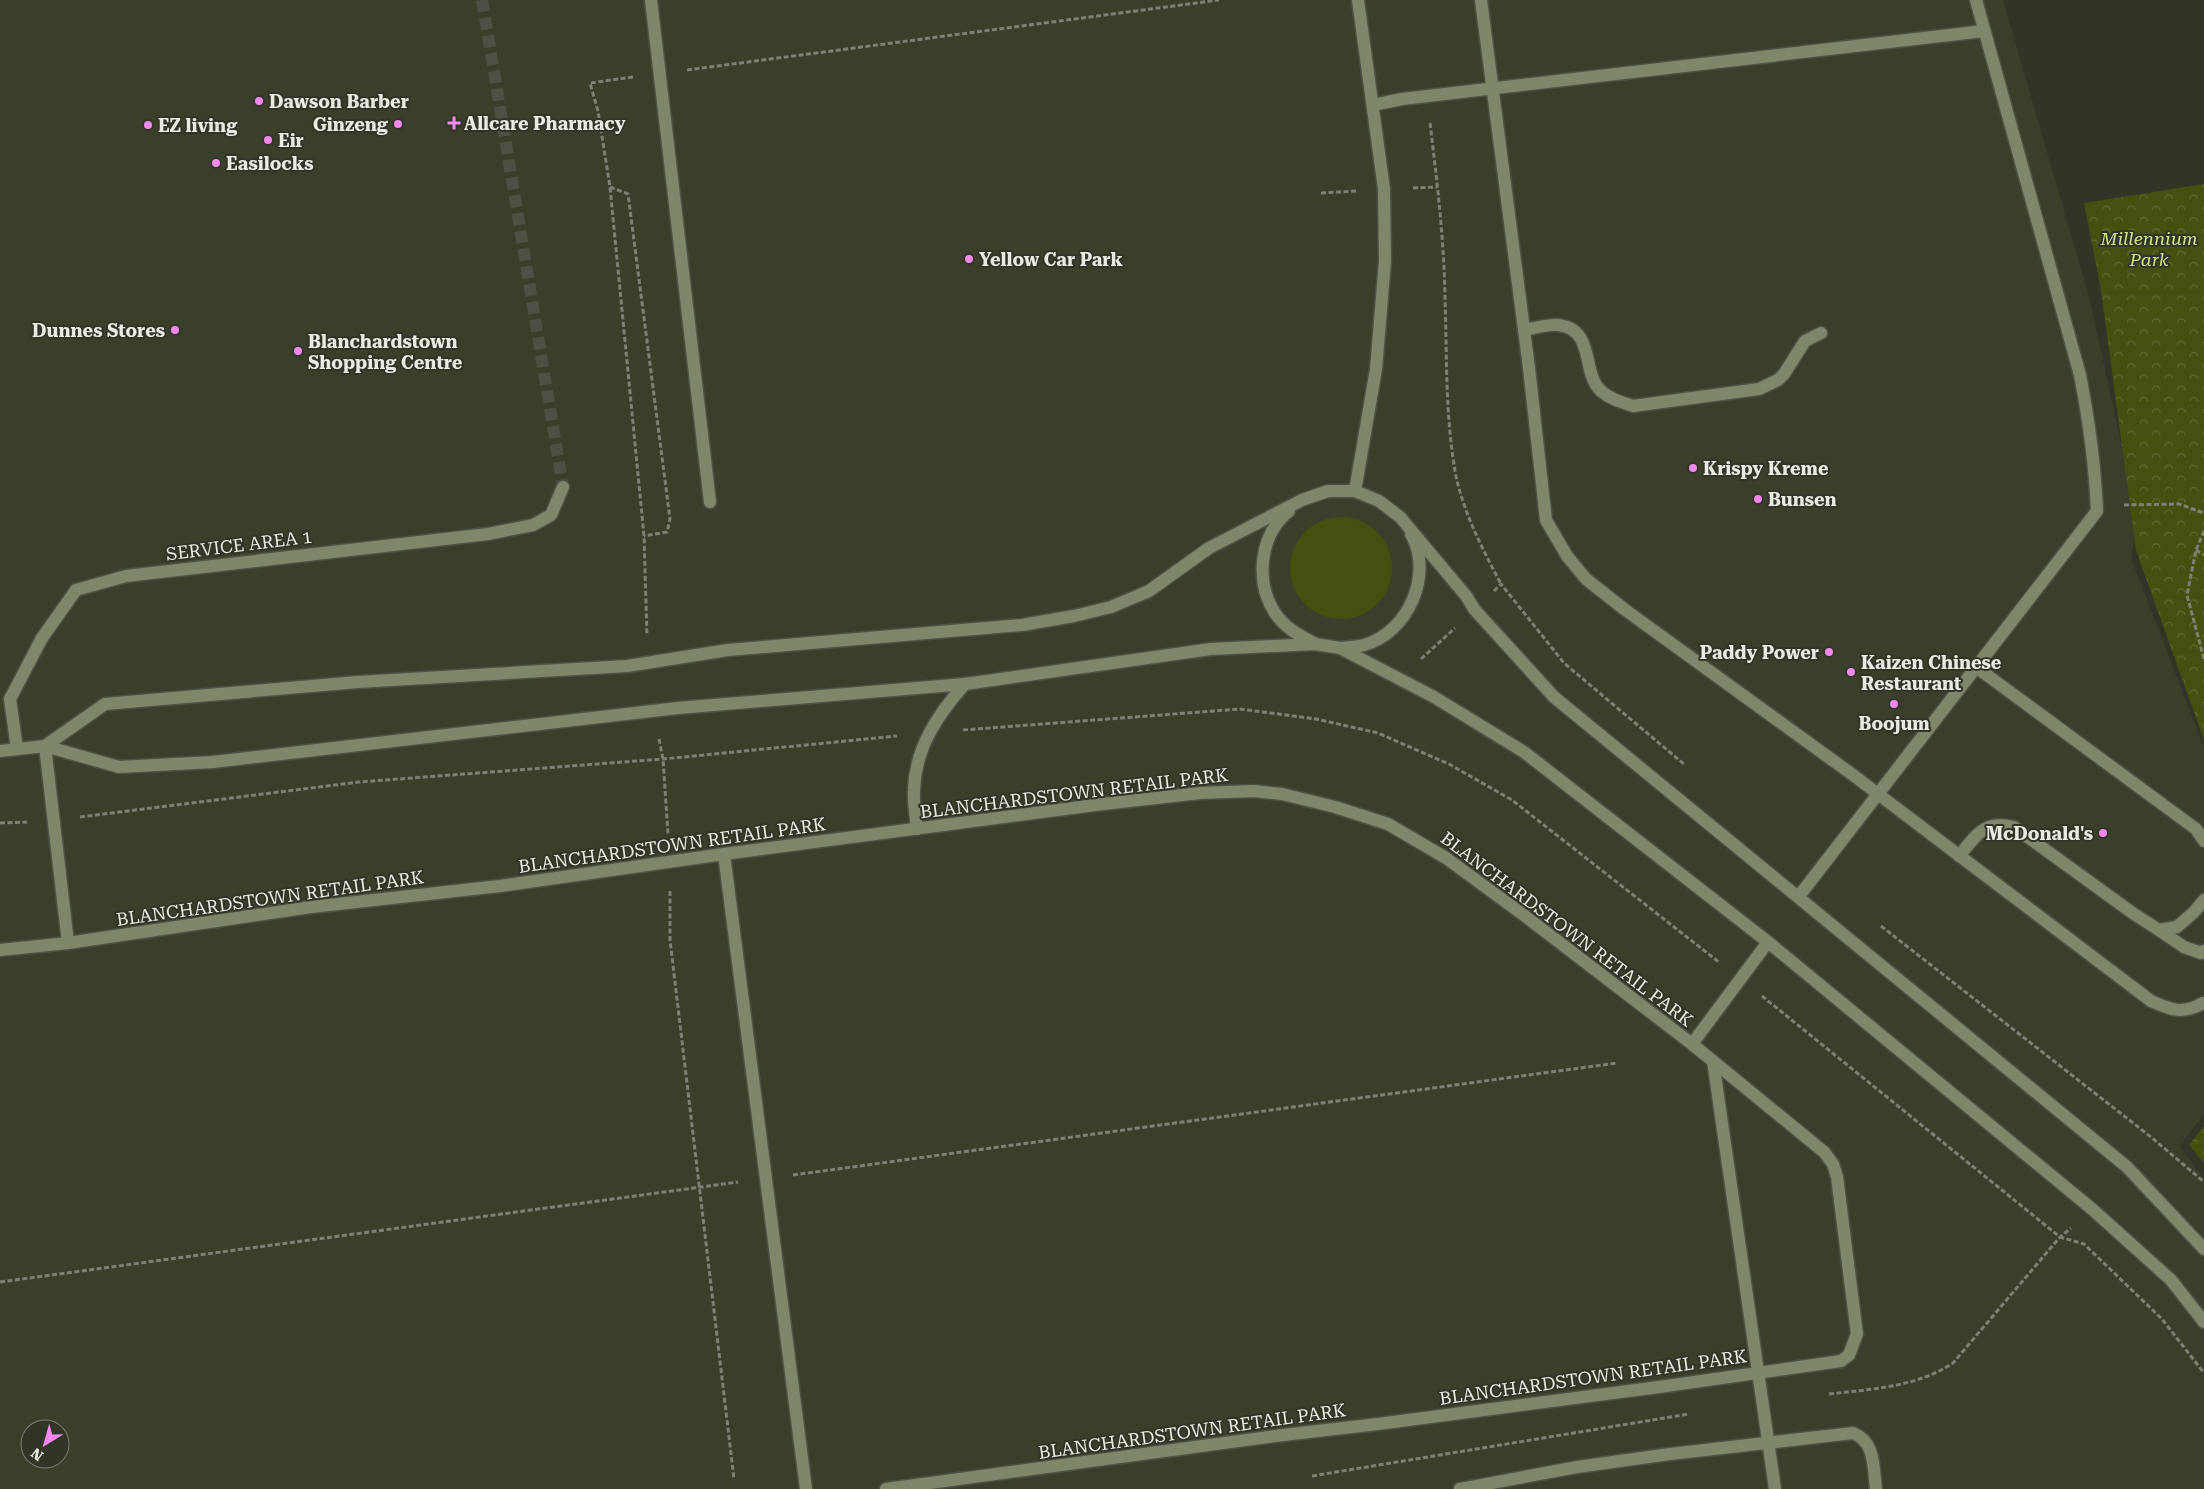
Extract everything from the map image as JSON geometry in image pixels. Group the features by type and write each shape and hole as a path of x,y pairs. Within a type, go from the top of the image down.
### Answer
{"street":[{"path":"651,0 710,502"},
{"path":"1355,491 1376,369 1385,261 1384,189 1358,0"},
{"path":"1481,0 1524,330 1546,520 1567,556 1586,579 1624,609 1853,775 2151,1001 2172,1011 2193,1009 2203,1003"},
{"path":"1799,896 1876,794 2097,512 2096,476 2090,425 2080,375 1976,0"},
{"path":"1373,105 1427,96 1984,30"},
{"path":"1524,330 1558,325 1573,330 1585,344 1592,376 1600,390 1616,401 1633,406 1760,389 1778,380 1784,374 1805,341 1821,333"},
{"name":"SERVICE AREA 1","path":"18,749 10,699 42,638 76,590 126,576 488,534 533,525 551,515 563,487"},
{"path":"45,746 105,704 358,682 626,666 728,650 1022,625 1112,607 1149,592 1209,548 1302,500 1328,491 1355,491 1379,501 1400,517 1467,597 1474,610 1554,697 2127,1166 2204,1249"},
{"path":"1302,500 1282,517 1277,524 1268,539 1262,565 1265,591 1275,613 1293,632 1315,644"},
{"path":"0,751 45,746 119,767 213,762 678,708 965,684 1212,649 1315,644 1340,648 1365,645 1387,633 1405,615 1416,593 1420,566 1414,540 1400,517"},
{"path":"1340,648 1434,697 1524,752 1768,942 2092,1209 2171,1280 2204,1322"},
{"path":"1976,667 2196,829 2204,841"},
{"path":"917,829 914,790 917,763 928,733 944,706 965,684"},
{"path":"45,746 68,944"},
{"name":"BLANCHARDSTOWN RETAIL PARK","path":"0,950 68,944 311,908 500,886 724,854 1200,792 1254,791 1282,794 1335,807 1388,824 1446,858 1525,916 1713,1061 1758,1373 886,1489"},
{"path":"1958,856 1983,828 2000,824 2014,827 2134,914 2184,947 2201,953 2204,951"},
{"path":"724,854 806,1489"},
{"path":"2159,930 2177,927 2204,900"},
{"path":"1692,1044 1768,942"},
{"path":"1713,1061 1824,1152 1833,1164 1838,1176 1856,1334 1849,1355 1841,1361 1758,1373 1775,1489"},
{"path":"1460,1489 1482,1483 1624,1460 1853,1433 1860,1436 1870,1447 1876,1489"}],"path":[{"path":"647,662 644,536 610,187 598,111 590,83 1219,0"},
{"path":"1427,96 1443,248 1444,347 1456,476 1466,510 1483,550 1501,584"},
{"path":"610,187 628,194 670,519 667,532 644,536"},
{"path":"2097,512 2119,505 2179,504 2204,513"},
{"path":"2204,531 2196,550 2187,595 2204,659"},
{"path":"2196,550 2204,555"},
{"path":"0,823 53,820 359,782 663,759 928,733 1240,709 1316,720 1378,733"},
{"path":"653,712 663,759 670,862 670,940 734,1479"},
{"path":"0,1282 1617,1063"},
{"path":"2060,1237 2084,1244 2162,1319 2204,1373"}],"shaded area":[{"path":"0,0 2003,0 2089,297 2138,520 2131,558 2204,748 2204,1114 2180,1146 2204,1179 2204,1489 0,1489"}],"green space":[{"name":"Millennium Park","path":"2204,184 2204,740 2136,550 2101,290 2084,203"},
{"path":"1341,517 1361,521 1377,532 1388,548 1392,568 1388,588 1377,604 1361,615 1341,619 1321,615 1305,604 1294,588 1290,568 1294,548 1305,532 1321,521"},
{"path":"2204,1126 2204,1163 2189,1145"}],"tunnel":[{"path":"482,0 563,487"}],"place":[{"name":"Dawson Barber","path":"259,101"},
{"name":"Allcare Pharmacy","path":"454,123"},
{"name":"Ginzeng","path":"398,124"},
{"name":"EZ living","path":"148,125"},
{"name":"Eir","path":"268,140"},
{"name":"Easilocks","path":"216,163"},
{"name":"Yellow Car Park","path":"969,259"},
{"name":"Dunnes Stores","path":"175,330"},
{"name":"Blanchardstown Shopping Centre","path":"298,351"},
{"name":"Krispy Kreme","path":"1693,468"},
{"name":"Bunsen","path":"1758,499"},
{"name":"Paddy Power","path":"1829,652"},
{"name":"Kaizen Chinese Restaurant","path":"1851,672"},
{"name":"Boojum","path":"1894,704"},
{"name":"McDonald's","path":"2103,833"}]}
